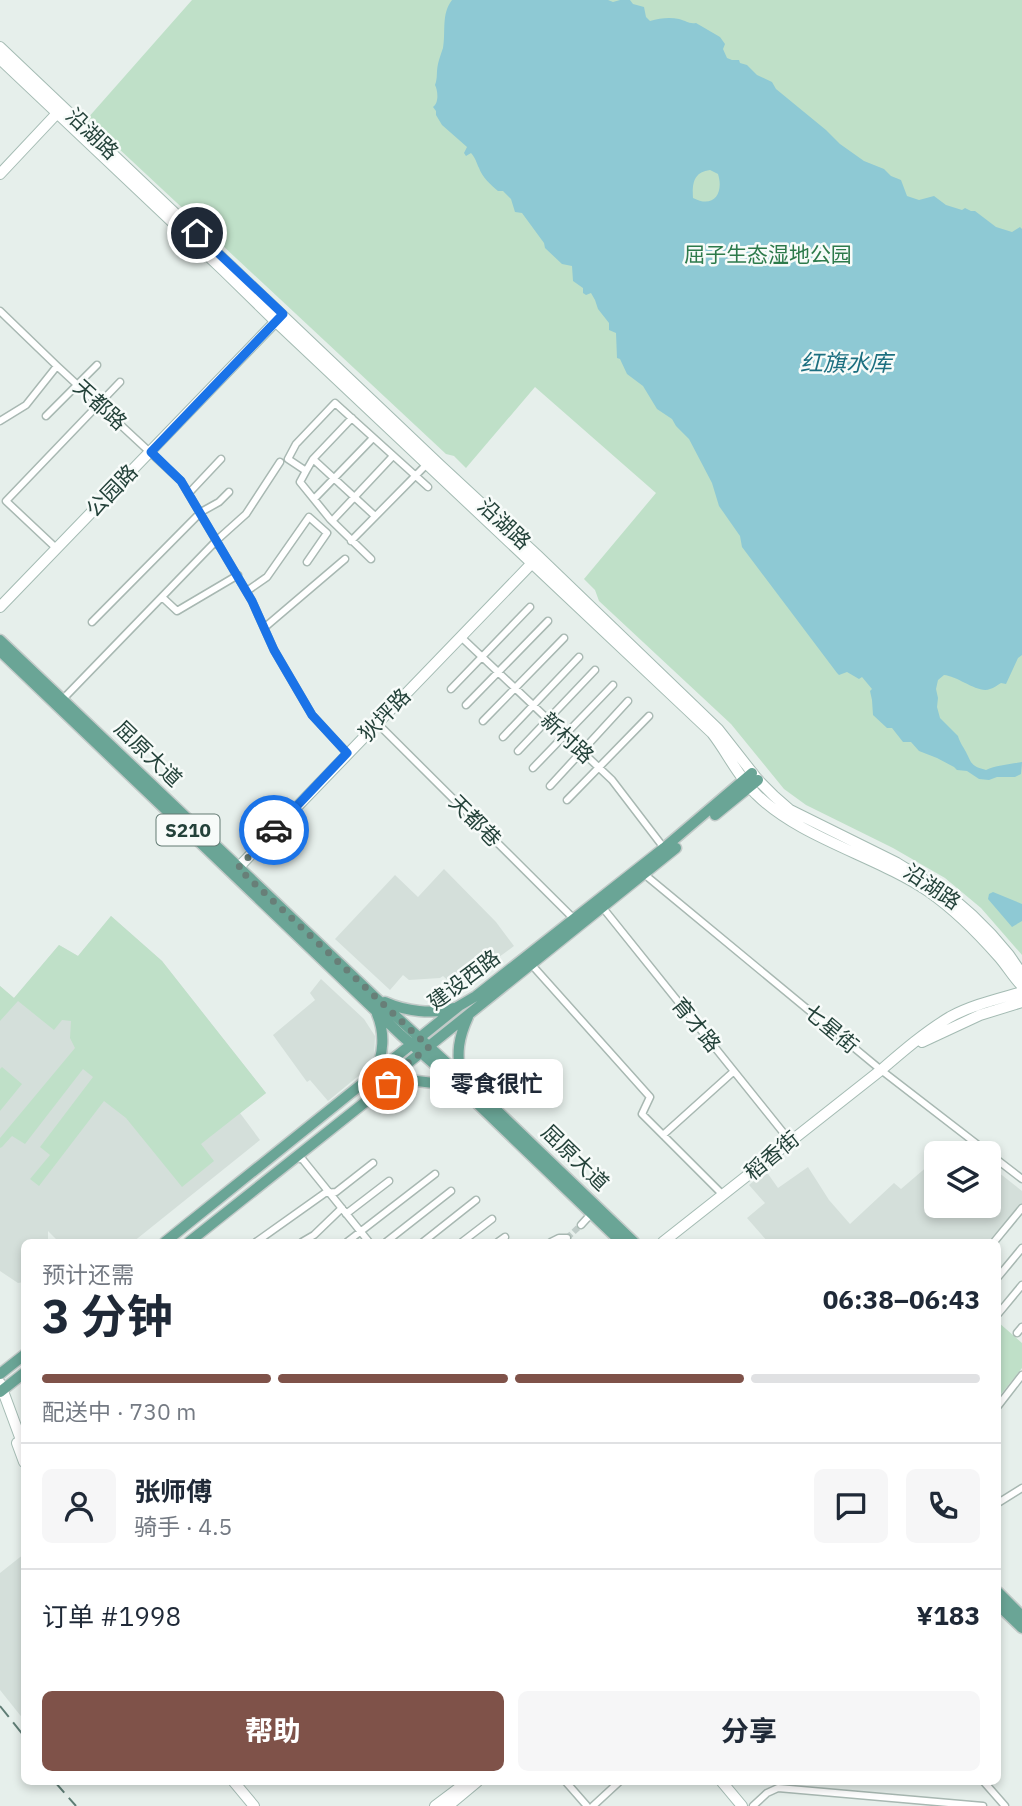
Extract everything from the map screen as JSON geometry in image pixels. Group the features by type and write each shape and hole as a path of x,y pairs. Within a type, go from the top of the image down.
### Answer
{"main road":[{"name":"沿湖路","path":"0,47 215,261 440,465 535,560"},
{"name":"沿湖路","path":"0,58 60,109"},
{"path":"0,174 60,109"},
{"name":"沿湖路","path":"279,318 427,464 718,729 751,780 756,794 785,812 897,863 949,895 972,915 1009,955 1019,980 1002,998"},
{"name":"公园路","path":"0,607 279,318"},
{"name":"狄坪路","path":"235,871 535,560"},
{"name":"屈原大道","path":"0,640 375,1010 416,1041"},
{"name":"屈原大道","path":"0,651 235,871 376,998 425,1050 631,1239"},
{"name":"建设西路","path":"169,1239 459,1006 476,996 751,780"},
{"name":"建设西路","path":"193,1239 603,908 751,780"},
{"path":"883,1071 911,1043 952,1016 1022,992"},
{"path":"376,998 406,1009 438,1011 459,1006"},
{"path":"676,1239 883,1071 926,1040 980,1015 1022,1002"},
{"path":"370,1078 379,1064 382,1044 382,1029 375,1010"},
{"path":"388,1084 409,1080 460,1081 459,1036 468,1017"},
{"name":"稻香街","path":"667,1239 883,1071"},
{"name":"屈原大道","path":"460,1081 618,1239"},
{"path":"0,1374 21,1356"},
{"path":"21,1375 1,1388 21,1440"},
{"path":"0,1404 21,1455"},
{"path":"1001,1595 1022,1616"},
{"path":"1001,1608 1022,1628"},
{"path":"238,1785 256,1806"},
{"path":"435,1806 463,1785"},
{"path":"447,1806 473,1785"},
{"path":"724,1785 742,1806"}],"street":[{"name":"天都路","path":"0,310 181,481 247,591 274,650 312,715 347,753"},
{"path":"0,421 26,405 57,366"},
{"path":"46,416 97,366"},
{"path":"57,548 3,499 120,382"},
{"path":"306,471 288,459 296,444 335,403 428,487"},
{"path":"352,418 313,459 300,482 331,522 371,559"},
{"path":"313,499 373,439"},
{"path":"331,522 393,456"},
{"path":"189,493 221,459"},
{"path":"313,459 375,516"},
{"path":"62,699 217,540 246,514 280,462"},
{"path":"351,541 427,464"},
{"path":"92,622 201,512 219,502 229,492"},
{"path":"247,591 267,577 309,517 327,533 307,562"},
{"path":"264,628 345,559"},
{"path":"162,597 177,611 238,575"},
{"path":"452,689 530,607"},
{"path":"466,705 548,621"},
{"name":"新村路","path":"460,636 612,780 664,848"},
{"path":"483,721 564,638"},
{"path":"503,737 579,657"},
{"path":"518,751 596,670"},
{"path":"533,768 613,685"},
{"path":"550,786 628,701"},
{"path":"567,800 649,716"},
{"name":"天都巷","path":"377,723 574,919"},
{"name":"七星街","path":"644,874 883,1071 1022,1178"},
{"name":"育才路","path":"603,908 790,1141"},
{"path":"531,964 650,1097 642,1114 723,1195"},
{"path":"663,1135 733,1072"},
{"path":"295,1156 303,1160 366,1239"},
{"path":"260,1239 325,1193 336,1192 373,1163"},
{"path":"351,1239 435,1174"},
{"path":"307,1239 389,1181"},
{"path":"390,1239 451,1191"},
{"path":"427,1239 476,1200"},
{"path":"996,1239 1022,1208"},
{"path":"581,1225 591,1214"},
{"path":"466,1239 492,1219"},
{"path":"557,1239 567,1238"},
{"path":"1001,1274 1022,1248"},
{"path":"1001,1310 1022,1284"},
{"path":"1001,1402 1022,1375"},
{"path":"1001,1501 1022,1488"},
{"path":"569,1785 587,1806"},
{"path":"593,1806 616,1785"},
{"path":"988,1785 1005,1806"},
{"path":"753,1806 767,1793 778,1788 983,1806"}],"shaded area":[{"path":"444,869 496,922 514,946 462,984 453,985 443,976 409,980 403,975 390,990 335,939 395,875 418,897"},
{"path":"111,916 162,961 266,1093 240,1113 260,1140 137,1239 56,1239 48,1231 48,1239 21,1239 21,1282 18,1283 0,1271 0,986 14,998 59,945 78,956"},
{"path":"321,979 364,1019 375,1036 374,1058 368,1068 328,1101 310,1080 307,1082 273,1035 315,1000 310,993"},
{"path":"808,1167 829,1200 850,1224 894,1183 901,1189 924,1169 924,1218 1001,1218 1001,1174 1022,1191 1022,1204 991,1239 765,1239 747,1218 765,1203 749,1185 766,1171 778,1188"},
{"path":"21,1556 21,1716 0,1690 0,1573"}],"green space":[{"name":"屈子生态湿地公园","path":"192,0 1022,0 1022,955 981,908 945,878 893,848 806,805 784,789 731,724 599,601 595,590 584,579 656,493 535,387 466,468 454,456 446,454 87,119"},
{"path":"111,916 162,961 266,1093 201,1144 214,1161 182,1187 126,1118 104,1101 39,1186 30,1179 50,1155 40,1147 93,1077 83,1069 25,1144 12,1136 0,1148 0,1138 75,1048 70,1038 71,1021 62,1020 54,1030 18,1001 0,1021 0,986 14,998 59,945 78,956"},
{"path":"2,1067 22,1084 0,1111 0,1069"},
{"path":"1001,1325 1022,1343 1022,1368 1001,1394"}],"water":[{"name":"红旗水库","path":"452,0 630,0 633,4 644,7 646,17 650,21 672,18 696,23 720,37 725,44 723,49 727,58 739,60 757,75 772,82 776,89 840,144 864,161 901,180 907,196 919,200 934,196 946,205 975,211 996,227 1012,232 1020,227 1022,229 1022,655 1006,684 1001,683 985,690 944,675 938,680 936,689 940,718 958,736 973,764 986,770 1022,762 1021,774 1015,777 979,779 967,771 957,770 919,751 911,742 903,742 892,728 887,728 873,715 872,689 862,677 859,679 847,672 839,675 837,673 742,547 740,536 719,506 712,483 689,439 672,419 657,409 643,386 627,374 617,358 616,333 609,330 609,323 598,309 591,293 583,293 583,288 573,281 572,266 562,264 545,248 522,213 515,212 511,199 487,181 471,153 466,156 464,153 467,147 442,125 436,115 433,107 437,97 435,85","holes":["710,170 718,174 720,187 716,197 707,202 693,198 694,183 700,173"]},
{"path":"993,892 1022,904 1022,921 1012,927 988,899"}],"tunnel":[{"path":"567,1238 581,1225"}],"railway":[{"path":"0,1706 21,1732"},
{"path":"58,1785 76,1806"}],"way so far":[{"path":"274,830 238,868 429,1047 408,1063 388,1084"}],"place":[{"name":"零食很忙","path":"388,1084"}],"route":[{"path":"197,233 283,314 151,452 181,481 252,601 274,650 312,715 347,753 274,830"}]}
